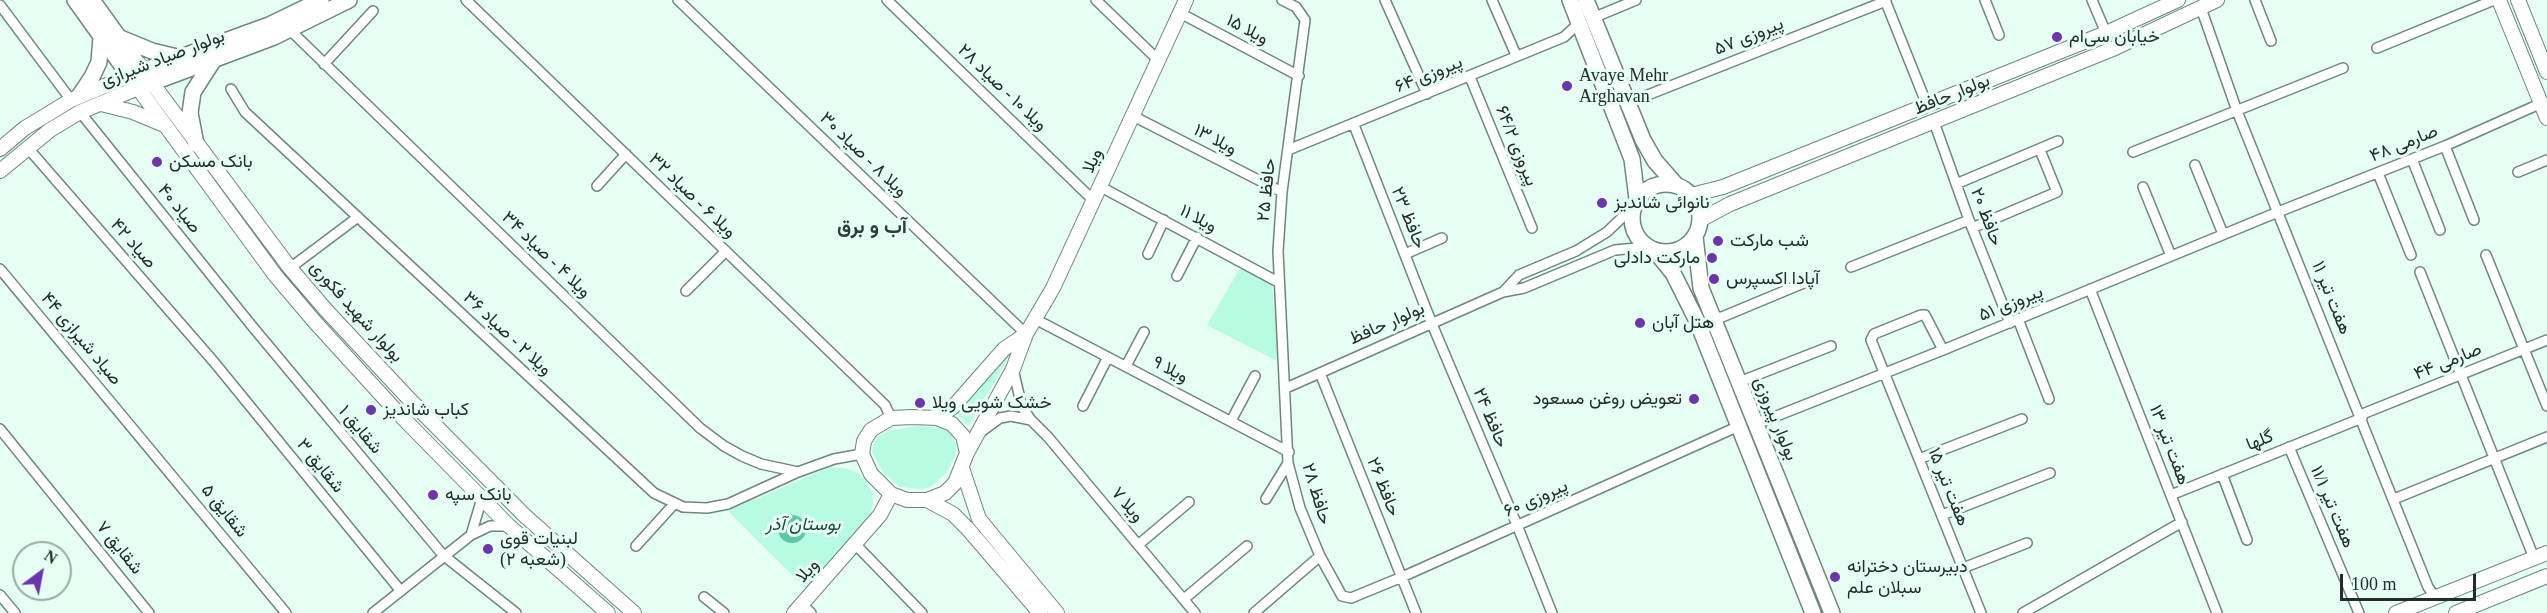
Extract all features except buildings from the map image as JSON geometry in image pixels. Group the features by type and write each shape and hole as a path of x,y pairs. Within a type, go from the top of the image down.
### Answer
{"main road":[{"name":"بولوار شهید فکوری","path":"75,0 101,37 140,80"},
{"name":"بولوار شهید فکوری","path":"92,0 117,37 140,80"},
{"name":"بولوار صیاد شیرازی","path":"140,80 181,58 286,18 321,0"},
{"name":"بولوار صیاد شیرازی","path":"140,80 214,60 290,30 350,0"},
{"path":"1570,0 1585,20 1625,96 1643,140 1655,161 1677,186 1691,195 1700,211 1695,237 1681,249 1664,253 1651,249 1640,241 1632,225 1635,173 1585,20 1586,0"},
{"path":"75,98 92,77 99,62 101,37"},
{"path":"117,37 152,51 181,58"},
{"path":"196,144 190,113 193,92 214,60"},
{"path":"1635,203 1643,192 1659,184 1677,186"},
{"name":"بولوار پیروزی","path":"1695,237 1701,288 1832,613"},
{"name":"بولوار پیروزی","path":"1651,249 1674,273 1697,321 1813,613"}],"street":[{"name":"ویلا ۶ - صیاد ۳۲","path":"466,0 885,405 891,418"},
{"name":"ویلا ۸ - صیاد ۳۰","path":"678,0 1026,334"},
{"name":"ویلا ۱۰ - صیاد ۲۸","path":"887,0 1094,201"},
{"path":"1096,0 1158,60"},
{"path":"1385,0 1427,94"},
{"path":"1492,0 1516,55"},
{"name":"پیروزی ۶۴","path":"1288,150 1563,37 1585,20 1636,0"},
{"path":"1985,0 1999,35"},
{"path":"2092,0 2106,33"},
{"name":"بولوار حافظ","path":"1691,195 1723,187 2106,33 2178,0"},
{"name":"بولوار حافظ","path":"1700,220 1730,204 2115,48 2217,0"},
{"path":"2255,0 2271,41"},
{"path":"2377,48 2494,0"},
{"path":"2499,0 2544,102 2547,118"},
{"path":"2518,0 2547,72"},
{"name":"حافظ ۲۵","path":"1286,388 1278,282 1278,251 1282,192 1305,20 1296,7 1288,1"},
{"path":"1885,1 1927,105"},
{"name":"پیروزی ۵۷","path":"1625,96 1635,100 1885,1"},
{"path":"0,5 75,98"},
{"name":"ویلا","path":"968,453 1013,369 1026,334 1053,288 1183,6"},
{"name":"ویلا ۱۵","path":"1183,6 1299,76"},
{"name":"هفت تیر ۱۱","path":"2201,8 2237,111 2428,587 2435,597"},
{"path":"324,64 373,11"},
{"name":"ویلا ۴ - صیاد ۳۴","path":"290,30 700,428 742,456 761,464 798,472"},
{"path":"2133,152 2343,68"},
{"name":"پیروزی ۶۴/۲","path":"1470,77 1532,228"},
{"name":"بولوار صیاد شیرازی","path":"1,145 75,98 140,80"},
{"name":"بولوار صیاد شیرازی","path":"0,171 50,130 140,80"},
{"name":"بولوار شهید فکوری","path":"140,80 164,124 274,275 397,412 509,526 608,613"},
{"name":"بولوار شهید فکوری","path":"140,80 196,144 290,267 410,400 524,515 634,613"},
{"name":"ویلا ۲ - صیاد ۳۶","path":"231,89 245,112 654,493 682,507 706,508 728,504 798,472 834,459 862,454"},
{"name":"صارمی ۴۸","path":"2278,212 2445,146 2544,102"},
{"path":"99,104 133,112 164,124"},
{"name":"صیاد ۴۰","path":"80,112 252,326"},
{"name":"ویلا ۱۳","path":"1133,116 1282,192"},
{"name":"حافظ ۲۰","path":"1934,122 1970,224 2049,399"},
{"name":"حافظ ۲۳","path":"1354,124 1432,324"},
{"path":"1956,184 2058,141"},
{"path":"2445,146 2474,220"},
{"name":"صیاد ۴۲","path":"27,147 214,362"},
{"path":"1851,267 2057,192 2040,150"},
{"path":"597,186 626,154"},
{"path":"2412,159 2440,230"},
{"path":"2518,172 2547,160"},
{"path":"2195,165 2223,234"},
{"path":"2378,173 2411,255"},
{"name":"ویلا ۱۱","path":"1101,187 1278,282"},
{"path":"2143,187 2171,256"},
{"path":"1503,292 1519,275 1576,251 1607,232 1635,203"},
{"name":"پیروزی ۵۱","path":"1755,421 1764,421 1884,374 2278,212"},
{"path":"290,267 358,217"},
{"path":"1148,254 1164,220"},
{"path":"1177,276 1197,237"},
{"path":"1405,254 1442,238"},
{"path":"1503,292 1524,288 1615,250 1651,249"},
{"path":"686,291 726,251"},
{"path":"2486,255 2547,405"},
{"name":"صیاد شیرازی ۴۴","path":"0,269 136,431"},
{"path":"2396,613 2540,555 2494,460 2420,272"},
{"path":"1713,317 1722,317 1806,282"},
{"name":"هفت تیر ۱۳","path":"2090,289 2217,613"},
{"name":"بولوار حافظ","path":"1286,388 1503,292"},
{"name":"هفت تیر ۱۵","path":"1943,350 1925,315 1874,334 1870,340 1981,613"},
{"name":"ویلا ۹","path":"1035,319 1289,452"},
{"name":"حافظ ۲۴","path":"1432,324 1552,613"},
{"name":"شقایق ۱","path":"252,326 443,555 516,613"},
{"path":"1126,366 1144,332"},
{"name":"ویلا","path":"937,418 953,407 1004,349 1026,334"},
{"name":"صارمی ۴۴","path":"2361,417 2547,340"},
{"path":"1739,382 1831,346"},
{"path":"1083,406 1108,357"},
{"name":"شقایق ۳","path":"214,362 400,590"},
{"name":"ویلا ۷","path":"1013,369 1022,408 1195,613"},
{"name":"حافظ ۲۶","path":"1320,374 1416,613"},
{"path":"1231,421 1255,376"},
{"name":"حافظ ۲۸","path":"1286,388 1288,463 1300,508 1320,556 1342,596 1347,598"},
{"path":"977,435 1000,418 1011,416 1031,420"},
{"name":"گلها","path":"2171,495 2361,417"},
{"path":"891,418 937,418 952,424 963,435 968,453 955,483 945,493 927,500 907,500 891,494 871,474 862,454 864,441 871,430 891,418"},
{"path":"1920,459 2022,419"},
{"name":"پیروزی ۶۰","path":"1347,598 1402,577 1739,426"},
{"name":"شقایق ۷","path":"0,429 149,613"},
{"name":"شقایق ۵","path":"136,431 286,613"},
{"path":"2394,499 2547,437"},
{"name":"هفت تیر ۱۱/۱","path":"2289,447 2359,613"},
{"path":"1266,499 1288,463"},
{"path":"962,468 979,519 1057,613"},
{"path":"1942,515 2050,473"},
{"path":"2222,474 2247,540"},
{"name":"ویلا","path":"803,610 880,515 891,494"},
{"path":"471,535 482,498"},
{"path":"927,500 953,514 1040,613"},
{"path":"1138,545 1189,502"},
{"path":"636,546 675,503"},
{"path":"2023,613 2182,522"},
{"path":"373,613 471,535 490,526 509,526"},
{"path":"1963,568 2027,543"},
{"path":"856,545 922,613"},
{"path":"1184,599 1247,546"},
{"path":"1254,613 1320,556"},
{"path":"2456,613 2547,576"},
{"path":"0,595 15,613"},
{"path":"704,597 724,613"}],"green space":[{"path":"1245,267 1272,284 1279,362 1207,325 1239,270"},
{"path":"1012,351 991,388 968,426 957,414"},
{"path":"917,426 942,428 951,433 956,444 956,453 947,472 930,487 921,489 900,487 883,472 872,452 874,443 879,436 888,431"},
{"name":"بوستان آذر","path":"830,467 844,468 858,473 872,492 873,504 869,518 805,588 728,511"}],"shaded area":[{"path":"792,515 802,519 806,529 802,539 792,543 782,539 778,529 782,519"}],"place":[{"name":"خیابان سی‌ام","path":"2057,37"},
{"name":"Avaye Mehr Arghavan","path":"1567,86"},
{"name":"بانک مسکن","path":"157,162"},
{"name":"نانوائی شاندیز","path":"1602,203"},
{"name":"شب مارکت","path":"1718,241"},
{"name":"مارکت دادلی","path":"1712,258"},
{"name":"آپادا اکسپرس","path":"1714,279"},
{"name":"هتل آبان","path":"1640,323"},
{"name":"تعویض روغن مسعود","path":"1694,399"},
{"name":"خشک شویی ویلا","path":"920,403"},
{"name":"کباب شاندیز","path":"371,410"},
{"name":"بانک سپه","path":"433,495"},
{"name":"لبنیات قوی (شعبه ۲)","path":"488,549"},
{"name":"دبیرستان دخترانه سبلان علم","path":"1835,577"}],"district":[{"name":"آب و برق","path":"872,228"}]}
